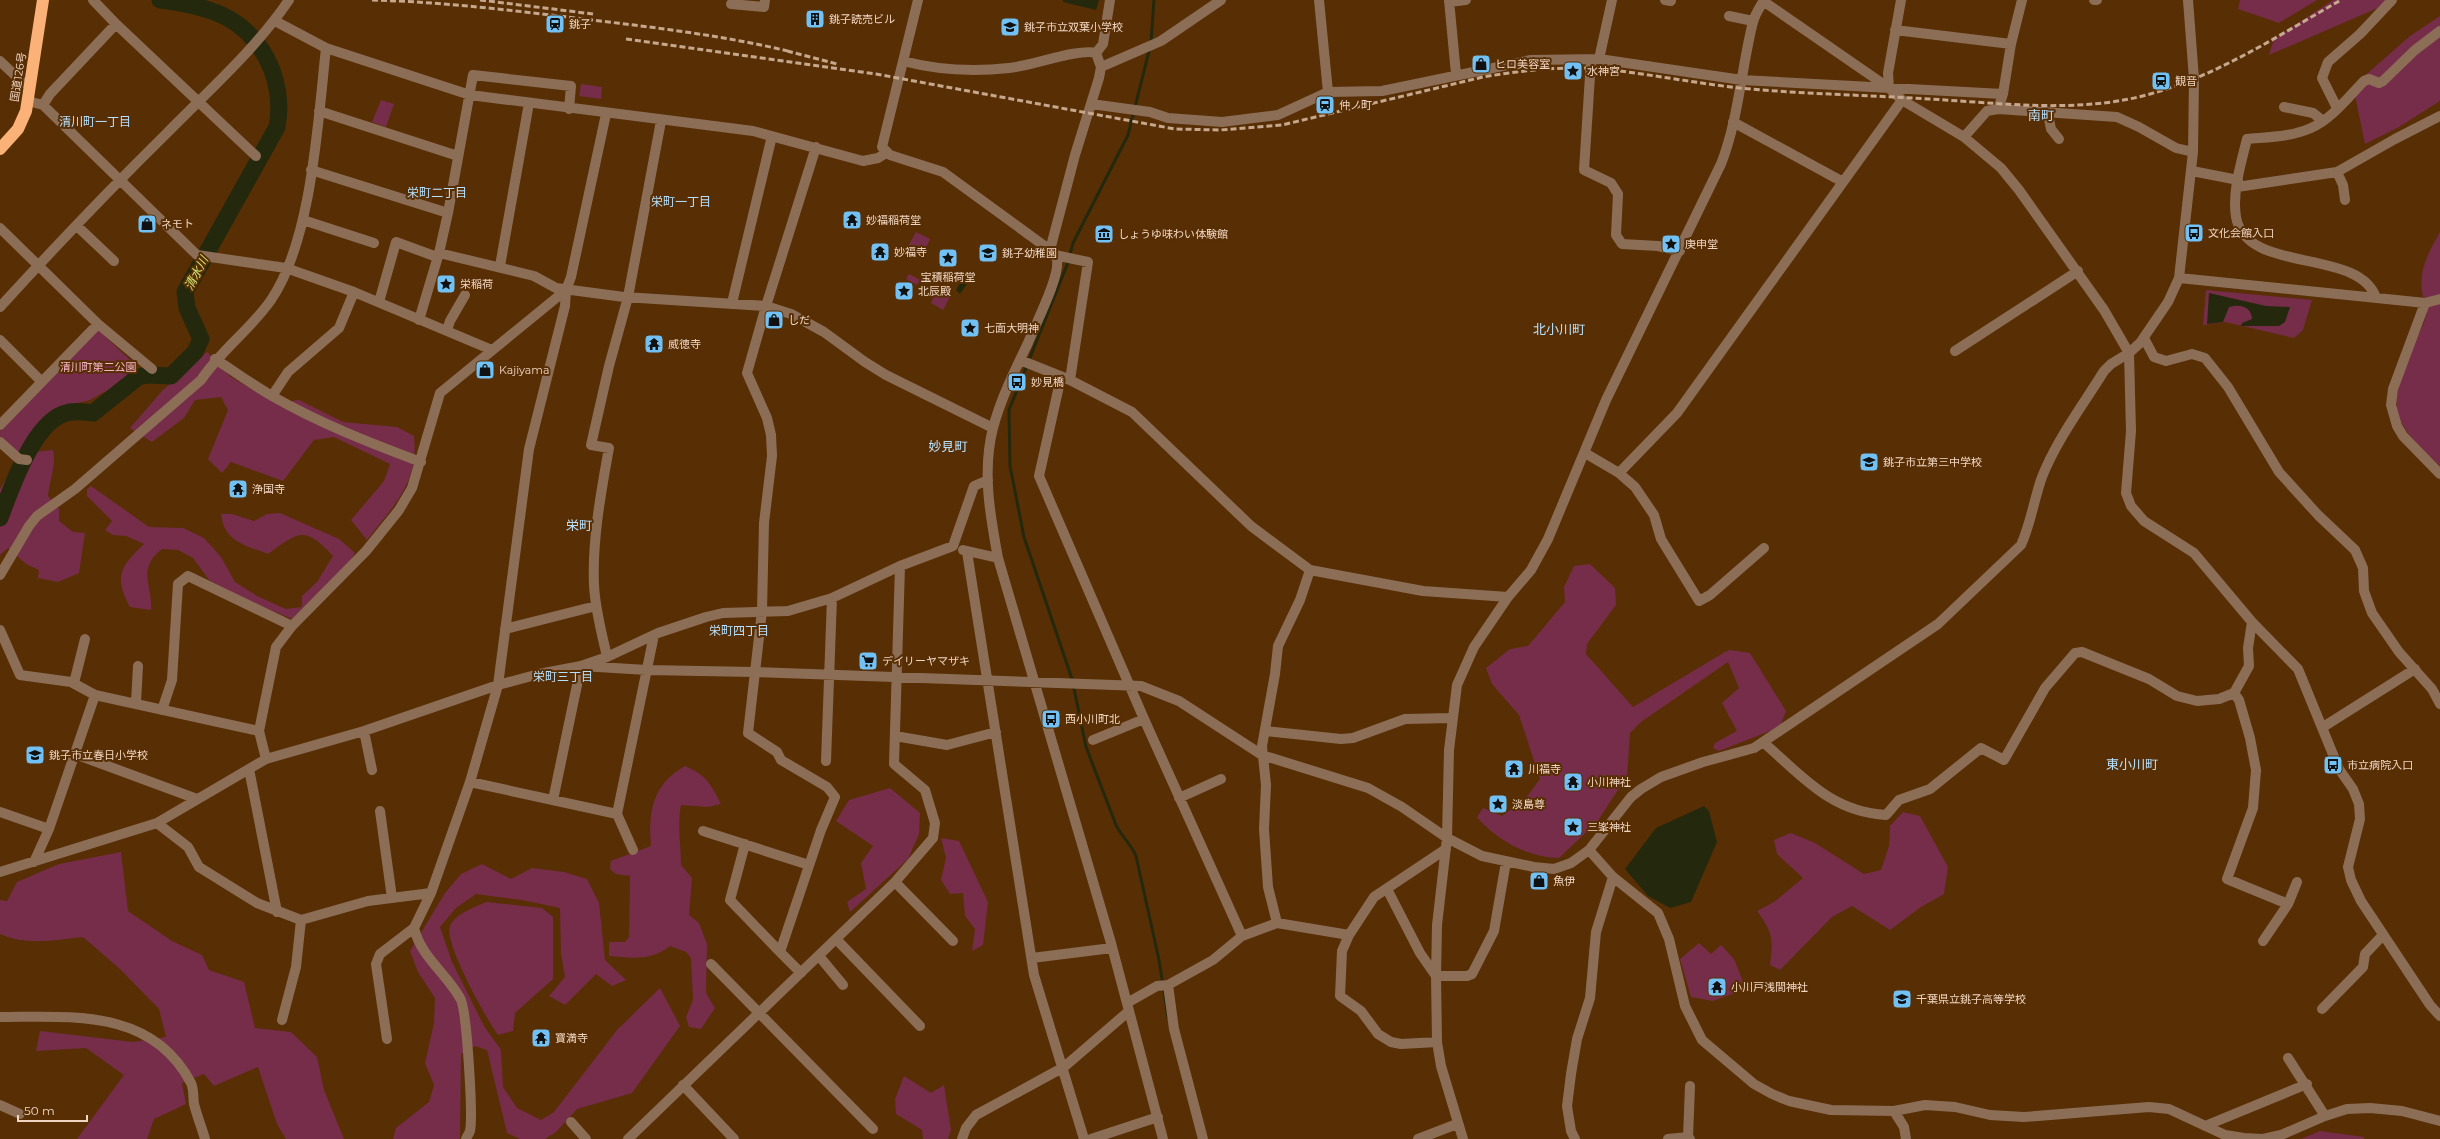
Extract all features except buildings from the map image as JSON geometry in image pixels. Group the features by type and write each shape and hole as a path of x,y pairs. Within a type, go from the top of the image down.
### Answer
{"highway":[{"name":"国道126号","path":"0,149 18,129 28,101 43,0"}],"street":[{"path":"93,0 116,24 199,100 256,156"},
{"path":"0,307 120,180 275,21 289,0"},
{"path":"731,4 764,7 765,0"},
{"path":"918,0 882,140 882,147 886,153 943,172 1053,252 1088,262 1066,378 1038,476 1179,798 1242,936"},
{"path":"1096,53 1103,44 1110,0"},
{"path":"1101,67 1162,41 1221,0"},
{"path":"1319,0 1328,92"},
{"path":"1456,74 1449,1 1466,0"},
{"path":"1612,0 1595,59 1584,170 1611,183 1618,194 1616,235 1622,244 1658,246 1680,251"},
{"path":"1463,1139 1457,1124 1441,1066 1437,1042 1436,976 1437,925 1447,838 1451,718 1457,685 1466,662 1487,626 1530,570 1548,540 1606,400 1680,251 1721,164 1733,122 1753,20 1764,0 1889,88 1902,100 1964,137 2001,168 2078,272 2104,310 2129,353 2131,431 2126,493 2131,506 2144,521 2194,553 2252,622 2298,669 2340,770 2353,789 2359,804 2360,819 2348,867 2351,880 2361,901 2383,935 2430,1005 2440,1016"},
{"path":"1889,88 1888,73 1901,0"},
{"path":"1998,109 2003,94 2011,44 2022,0"},
{"path":"581,666 647,670 754,672 1129,685 1153,690 1178,701 1262,754 1368,788 1402,807 1447,838 1482,856 1506,862 1554,869 1571,863 1588,850 1619,811 1640,789 1661,777 1703,762 1754,748 1938,624 2022,545 2042,476 2067,430 2104,371 2120,357 2129,353 2144,338 2168,302 2179,278 2193,152 2194,79 2188,0"},
{"path":"2337,108 2322,78 2328,62 2360,34 2392,0"},
{"path":"1729,16 1753,20"},
{"path":"275,21 326,48 470,95 661,121 753,131 863,160 878,158 886,153"},
{"path":"43,105 50,94 116,24"},
{"path":"1895,30 2011,44"},
{"path":"2376,298 2372,287 2348,272 2262,248 2253,244 2242,232 2237,222 2238,184 2247,139 2291,134 2311,128 2337,108 2364,80 2369,78 2379,83 2383,81 2415,50 2440,31"},
{"path":"0,575 29,526 37,516 75,489 201,380 215,359 259,316 272,299 286,268 303,220 319,111 326,48"},
{"path":"903,61 945,69 985,70 1031,65 1083,52 1096,53"},
{"path":"1096,53 1101,67 1075,155 1053,252 1057,270 993,428 988,480 991,522 998,558 1036,682 1112,948 1163,1139"},
{"path":"1091,104 1150,112 1168,118 1222,122 1278,115 1328,92 1382,91 1456,74 1530,60 1595,59 1742,80 2003,94"},
{"path":"0,61 23,83 30,84"},
{"path":"419,320 438,255 448,213 473,75 571,86 570,109"},
{"path":"1620,473 1677,413 1902,100"},
{"path":"28,101 43,105 197,255 286,268 354,292 492,350"},
{"path":"500,266 529,103"},
{"path":"2284,107 2313,114 2323,120"},
{"path":"1964,137 1987,111 1998,109 2048,114 2117,117 2140,127 2176,148 2193,152"},
{"path":"319,111 458,156"},
{"path":"387,1039 376,964 380,954 414,928 431,893 470,782 498,685 529,449 565,306 566,290 571,277 606,114"},
{"path":"2048,114 2051,129 2059,139"},
{"path":"2192,171 2238,184 2337,172 2395,138 2440,116"},
{"path":"606,658 596,606 594,576 601,495 609,448 591,445 608,366 628,297 661,121"},
{"path":"1733,122 1794,153 1843,182"},
{"path":"732,303 772,136"},
{"path":"780,952 809,866 835,796 827,787 780,760 776,752 748,733 762,611 764,523 772,456 771,435 767,418 747,373 766,306 816,147"},
{"path":"311,170 448,213"},
{"path":"2337,172 2343,185 2345,200"},
{"path":"303,220 374,243"},
{"path":"77,226 114,261"},
{"path":"0,228 98,324 142,363 152,368"},
{"path":"378,302 396,242 438,255 500,266 534,276 556,288 566,290 628,297 766,306 792,314 824,332 865,362 886,375 993,428"},
{"path":"1955,351 2078,272"},
{"path":"2179,278 2425,303 2440,299"},
{"path":"266,759 259,731 276,647 292,626 366,551 399,510 412,488 421,462 440,393 566,290"},
{"path":"272,396 288,372 339,328 354,292"},
{"path":"447,330 450,321 464,295"},
{"path":"2425,303 2393,389 2391,405 2397,426 2403,436 2440,474"},
{"path":"0,425 98,324"},
{"path":"2144,338 2154,357 2166,361 2192,354 2205,358 2228,387 2279,472 2318,515 2355,550 2363,568 2364,591 2372,613 2399,652 2432,689 2440,704"},
{"path":"0,340 42,382"},
{"path":"215,359 272,396 371,443 421,462"},
{"path":"1020,360 1066,378 1132,412 1251,526 1310,570 1423,591 1508,598"},
{"path":"0,442 23,459"},
{"path":"1585,453 1620,473 1635,486 1654,515 1661,539 1699,601 1710,595 1764,548"},
{"path":"953,546 974,486 988,480"},
{"path":"0,872 157,823 266,759 364,731 498,685 539,674 581,666 606,658 654,635 706,617 762,611 788,611 832,598 900,566 953,546 967,552 998,558"},
{"path":"967,552 1034,975 1064,1067 1084,1139"},
{"path":"628,1139 895,882 933,838 936,823 925,790 894,764 900,566"},
{"path":"1277,923 1268,887 1264,829 1266,785 1262,754 1278,646 1300,600 1310,570"},
{"path":"162,710 172,680 178,584 188,576 292,626"},
{"path":"826,761 831,675 832,598"},
{"path":"505,629 596,606"},
{"path":"1763,742 1831,800 1850,808 1886,814 1899,800 1930,789 1981,748 2004,760 2045,688 2075,653 2082,652 2149,678 2177,696 2198,701 2219,699 2234,693 2250,666 2248,648 2252,622"},
{"path":"0,630 20,675 74,683 95,695 136,702 162,710 259,731"},
{"path":"633,850 617,814 654,635"},
{"path":"74,683 85,639"},
{"path":"136,702 138,666"},
{"path":"553,800 581,666"},
{"path":"2323,727 2415,669"},
{"path":"2234,693 2239,700 2250,738 2256,770 2253,808 2227,879 2288,904"},
{"path":"34,862 50,830 95,695"},
{"path":"1266,731 1341,739 1353,738 1405,719 1451,718"},
{"path":"1092,740 1144,719"},
{"path":"364,731 372,770"},
{"path":"895,736 947,745 996,732"},
{"path":"75,754 197,799"},
{"path":"249,769 277,912"},
{"path":"1179,798 1221,779"},
{"path":"470,782 617,814"},
{"path":"380,811 392,898"},
{"path":"0,812 50,830"},
{"path":"157,823 188,848 199,867 257,903 301,920 368,901 431,893"},
{"path":"703,831 809,866"},
{"path":"745,844 730,900 801,973"},
{"path":"1437,1042 1401,1044 1391,1042 1378,1034 1361,1011 1340,996 1342,951 1349,935 1374,897 1446,849"},
{"path":"1588,850 1613,877 1658,913 1669,939 1689,1017 1702,1040 1719,1057 1754,1084 1789,1101 1831,1110 1894,1111 1924,1105 1955,1107 1990,1116 2024,1117 2149,1107 2169,1109 2225,1135 2263,1139 2281,1135 2325,1116 2347,1109 2370,1108 2402,1111 2440,1121"},
{"path":"1436,976 1467,976 1472,974 1494,931 1506,862"},
{"path":"1575,1139 1571,1131 1568,1112 1571,1074 1577,1039 1590,998 1596,932 1613,877"},
{"path":"895,882 953,941"},
{"path":"2263,941 2288,904 2297,882"},
{"path":"1386,889 1420,953 1436,976"},
{"path":"282,1020 296,966 301,920"},
{"path":"962,1139 966,1128 976,1115 1064,1067 1128,1007 1157,986 1168,985 1213,960 1242,936 1277,923 1349,935"},
{"path":"414,928 417,942 461,999 467,1051 470,1110 470,1132 466,1139"},
{"path":"2322,1009 2363,967 2365,954 2383,935"},
{"path":"836,939 920,1026"},
{"path":"1032,958 1112,948"},
{"path":"819,956 843,985"},
{"path":"711,964 760,1012 873,1129"},
{"path":"1168,985 1174,1029 1203,1139"},
{"path":"0,1017 90,1018 123,1024 155,1043 180,1065 192,1085 195,1105 206,1139"},
{"path":"2288,1058 2307,1084 2325,1116"},
{"path":"2205,1126 2307,1084"},
{"path":"684,1085 734,1139"},
{"path":"1668,1139 1689,1138 1690,1086"},
{"path":"0,1105 20,1114"},
{"path":"1894,1111 1904,1127 1906,1139"},
{"path":"1092,1139 1158,1117"},
{"path":"571,1122 586,1139"},
{"path":"1418,1139 1457,1124"}],"green space":[{"path":"2240,0 2317,0 2279,23 2238,9"},
{"path":"2333,0 2396,0 2269,55 2274,39"},
{"path":"2440,16 2440,101 2399,127 2365,144 2353,86 2410,36"},
{"path":"581,84 602,87 601,99 579,96"},
{"path":"381,100 394,104 386,127 372,122"},
{"path":"916,232 930,239 923,254 908,246"},
{"path":"2440,232 2440,466 2423,450 2402,424 2398,413 2397,400 2399,386 2405,368 2426,316 2427,310 2421,283 2423,268"},
{"path":"928,272 932,272 934,273 934,281 928,282 925,279 925,275"},
{"path":"909,274 920,280 917,285 906,279"},
{"path":"2206,290 2312,300 2303,330 2294,338 2225,322 2203,325"},
{"path":"937,291 950,297 943,310 931,303"},
{"name":"清川町第二公園","path":"98,330 142,371 90,400 67,406 45,422 20,455 0,436 0,431"},
{"path":"207,352 231,377 275,403 299,400 343,422 397,427 414,436 414,453 408,481 395,505 367,540 351,520 384,481 390,464 334,437 314,440 283,481 231,462 222,473 208,459 228,410 221,397 195,400 184,418 152,442 130,428 162,391"},
{"path":"53,450 53,467 48,496 59,509 59,521 73,532 85,533 79,573 58,582 38,578 39,570 26,564 8,548 0,555 0,489 15,464 30,463 34,452"},
{"path":"91,486 149,527 183,528 204,538 221,557 235,582 257,596 286,609 302,607 302,596 317,582 333,556 315,540 308,536 301,535 287,541 268,554 251,548 231,537 226,531 221,514 232,514 254,521 267,514 280,513 339,539 355,553 349,563 292,619 246,600 209,580 193,558 178,550 162,549 154,556 150,564 148,578 151,610 130,607 122,587 122,572 125,565 144,544 126,536 113,535 105,530 112,521 87,496 87,489"},
{"path":"1590,564 1615,588 1616,605 1587,644 1586,654 1633,707 1730,650 1750,653 1786,711 1780,727 1719,751 1713,748 1715,743 1737,731 1722,703 1739,688 1728,662 1641,722 1630,733 1627,776 1597,822 1559,858 1548,857 1525,851 1503,840 1477,817 1483,808 1502,816 1526,798 1540,779 1519,715 1492,684 1486,668 1510,649 1528,646 1565,602 1564,587 1574,566"},
{"path":"685,766 698,773 707,781 721,804 708,807 681,805 680,813 679,828 681,865 692,878 689,915 699,923 707,944 706,993 715,1008 701,1029 689,1027 686,1017 693,1000 691,958 686,952 670,946 663,951 648,956 633,958 609,956 609,942 625,942 629,937 630,876 616,874 610,869 611,861 651,846 650,833 652,810 659,790 674,773"},
{"path":"890,788 920,813 919,834 908,859 850,912 847,902 866,889 861,863 873,846 836,821 849,800"},
{"path":"1903,812 1920,816 1948,867 1944,894 1921,907 1890,930 1852,906 1832,917 1780,970 1770,965 1771,936 1757,911 1774,902 1803,878 1777,854 1774,840 1791,833 1815,843 1864,874 1881,870 1889,846 1890,826"},
{"path":"941,838 959,841 988,902 983,945 972,951 975,929 965,916 963,893 950,894 941,880 946,858"},
{"path":"121,852 128,911 172,941 202,955 209,970 244,982 255,1028 291,1032 317,1057 324,1090 344,1139 286,1139 277,1124 258,1067 214,1086 204,1074 182,1083 186,1104 154,1119 147,1139 77,1139 124,1075 86,1048 36,1051 40,1031 133,1042 166,1037 159,1009 121,970 83,937 52,941 31,941 10,938 0,934 0,900 7,901 17,882 59,864"},
{"path":"482,864 511,879 532,868 564,872 587,879 599,903 605,960 626,980 612,986 596,974 565,1005 549,996 565,977 561,954 560,908 522,900 476,894 456,908 440,927 452,962 484,1026 501,1050 503,1087 517,1108 541,1120 554,1112 617,1030 660,988 680,1026 632,1093 577,1109 556,1132 545,1139 520,1139 507,1133 487,1050 475,1046 461,1054 460,1139 393,1139 396,1128 429,1102 434,1085 425,1063 434,1023 435,998 418,972 410,951 445,893 461,874"},
{"path":"486,902 542,908 553,917 553,979 515,1013 513,1031 498,1035 467,981 453,948 450,935 450,926 456,918 466,911"},
{"path":"1699,943 1711,954 1721,945 1734,959 1746,989 1713,1001 1691,997 1680,959"},
{"path":"904,1076 931,1093 944,1085 951,1130 948,1139 923,1139 922,1130 896,1114 895,1099"},
{"path":"2320,1131 2364,1137 2364,1139 2301,1139"}],"shaded area":[{"path":"1063,0 1099,0 1096,10 1063,2"},
{"path":"963,278 969,281 960,294 956,290"},
{"path":"2209,293 2266,306 2290,307 2285,322 2279,326 2241,326 2242,323 2252,319 2250,311 2241,306 2229,307 2223,322 2207,324"},
{"path":"1704,806 1709,811 1717,842 1691,902 1670,908 1648,896 1625,869 1656,828"}],"waterway":[{"name":"清水川","path":"0,518 10,491 32,445 42,431 52,421 63,414 70,412 93,413 138,377 147,375 171,376 195,352 201,339 187,308 185,292 277,127 279,105 278,92 274,77 263,52 253,38 241,27 212,11 196,6 160,0"},
{"path":"1151,42 1154,0"},
{"path":"1150,47 1128,135 1073,243 1067,265 1009,410 1010,466 1024,537 1072,679 1086,747 1116,825 1136,856 1159,960 1168,1017"}],"railway":[{"path":"372,0 482,7 667,29 767,46 792,52"},
{"path":"480,0 593,14"},
{"path":"626,39 876,74 1175,129 1220,130 1282,125 1483,77 1530,70 1563,68 1611,70 1739,88 1786,92 2040,106 2096,104 2150,94 2200,76 2248,53 2341,0"},
{"path":"787,51 837,64"}],"place":[{"name":"銚子読売ビル","path":"815,19"},
{"name":"銚子","path":"555,24"},
{"name":"銚子市立双葉小学校","path":"1010,27"},
{"name":"ヒロ美容室","path":"1481,64"},
{"name":"水神宮","path":"1573,71"},
{"name":"観音","path":"2161,81"},
{"name":"仲ノ町","path":"1325,105"},
{"name":"妙福稲荷堂","path":"852,220"},
{"name":"ネモト","path":"147,224"},
{"name":"文化会館入口","path":"2194,233"},
{"name":"しょうゆ味わい体験館","path":"1104,234"},
{"name":"庚申堂","path":"1671,244"},
{"name":"妙福寺","path":"880,252"},
{"name":"銚子幼稚園","path":"988,253"},
{"name":"宝積稲荷堂","path":"948,258"},
{"name":"栄稲荷","path":"446,284"},
{"name":"北辰殿","path":"904,291"},
{"name":"しだ","path":"774,320"},
{"name":"七面大明神","path":"970,328"},
{"name":"威徳寺","path":"654,344"},
{"name":"Kajiyama","path":"485,370"},
{"name":"妙見橋","path":"1017,382"},
{"name":"銚子市立第三中学校","path":"1869,462"},
{"name":"浄国寺","path":"238,489"},
{"name":"デイリーヤマザキ","path":"868,661"},
{"name":"西小川町北","path":"1051,719"},
{"name":"銚子市立春日小学校","path":"35,755"},
{"name":"市立病院入口","path":"2333,765"},
{"name":"川福寺","path":"1514,769"},
{"name":"小川神社","path":"1573,782"},
{"name":"淡島尊","path":"1498,804"},
{"name":"三峯神社","path":"1573,827"},
{"name":"魚伊","path":"1539,881"},
{"name":"小川戸浅間神社","path":"1717,987"},
{"name":"千葉県立銚子高等学校","path":"1902,999"},
{"name":"寶満寺","path":"541,1038"}],"district":[{"name":"南町","path":"2041,115"},
{"name":"清川町一丁目","path":"95,121"},
{"name":"栄町二丁目","path":"437,192"},
{"name":"栄町一丁目","path":"681,201"},
{"name":"北小川町","path":"1559,329"},
{"name":"妙見町","path":"948,446"},
{"name":"栄町","path":"579,525"},
{"name":"栄町四丁目","path":"739,630"},
{"name":"栄町三丁目","path":"563,676"},
{"name":"東小川町","path":"2132,764"}]}
